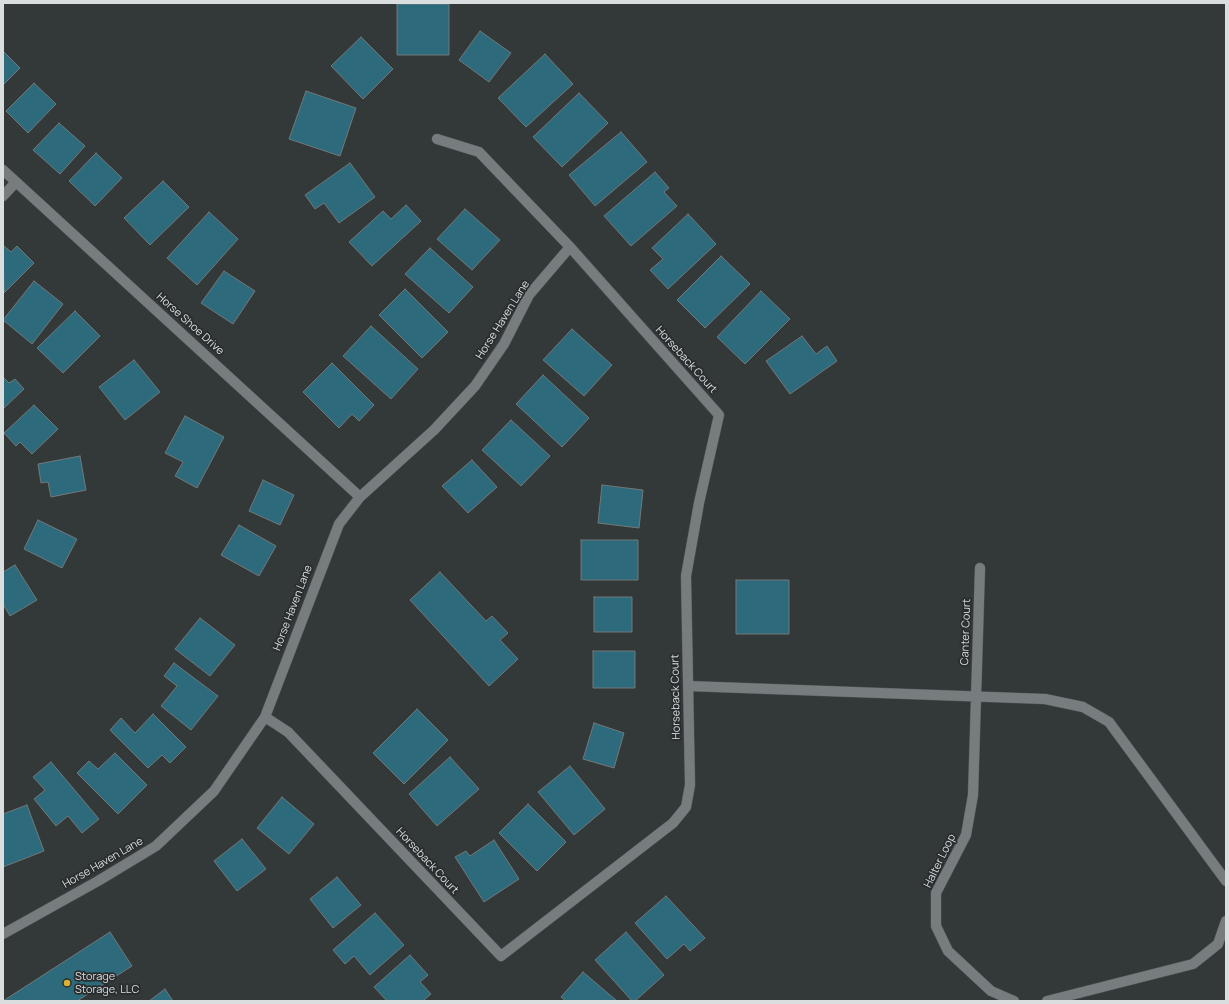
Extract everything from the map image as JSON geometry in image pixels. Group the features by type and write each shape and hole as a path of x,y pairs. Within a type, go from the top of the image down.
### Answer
{"street":[{"name":"Horseback Court","path":"264,717 288,732 501,956 673,822 686,807 690,785 686,576 699,503 719,415 570,247 479,152 436,138"},
{"name":"Horse Shoe Drive","path":"3,170 360,496"},
{"path":"3,196 16,182"},
{"name":"Horse Haven Lane","path":"3,934 98,881 156,846 214,791 264,717 339,524 360,496 434,430 475,386 504,344 529,295 570,247"},
{"name":"Canter Court","path":"976,696 980,568"},
{"path":"688,686 1044,699 1083,707 1109,722 1226,881"},
{"name":"Halter Loop","path":"976,696 973,795 966,835 936,893 936,926 948,951 991,991 1014,1001"},
{"path":"1047,1001 1193,964 1218,944 1226,921"}],"building":[{"path":"397,4 449,4 449,55 397,55"},
{"path":"480,31 511,53 489,82 459,60"},
{"path":"361,37 393,69 363,99 331,66"},
{"path":"3,51 20,68 3,85"},
{"path":"545,54 573,84 526,127 498,98"},
{"path":"34,83 56,104 28,133 6,111"},
{"path":"306,91 356,108 340,156 289,139"},
{"path":"579,93 608,123 562,167 533,137"},
{"path":"59,123 85,146 60,174 33,150"},
{"path":"621,132 647,162 595,206 569,175"},
{"path":"96,153 122,178 95,206 69,181"},
{"path":"350,163 375,197 339,223 324,203 315,209 305,195"},
{"path":"655,172 669,188 664,192 677,206 631,246 604,216"},
{"path":"163,181 189,207 150,245 124,218"},
{"path":"406,205 421,221 372,266 349,242 383,211 391,219"},
{"path":"465,209 500,240 472,270 437,239"},
{"path":"209,212 238,239 197,285 167,258"},
{"path":"688,214 716,244 668,289 650,270 663,259 652,248"},
{"path":"3,245 11,252 17,246 34,263 4,293"},
{"path":"430,248 473,287 449,313 405,274"},
{"path":"721,256 750,284 705,328 677,300"},
{"path":"224,271 255,291 233,324 201,303"},
{"path":"34,281 63,304 32,344 3,320"},
{"path":"405,289 448,332 422,358 379,315"},
{"path":"761,291 790,319 745,364 717,337"},
{"path":"75,311 100,336 63,373 37,348"},
{"path":"371,326 418,369 391,399 343,356"},
{"path":"572,329 612,365 584,396 543,360"},
{"path":"802,336 816,354 827,346 837,361 790,394 766,361"},
{"path":"134,360 160,392 125,420 99,387"},
{"path":"332,363 374,405 359,421 352,414 339,428 303,392"},
{"path":"543,375 589,418 562,447 516,404"},
{"path":"3,377 9,383 15,379 24,389 3,409"},
{"path":"34,405 58,429 32,454 20,442 16,446 4,433"},
{"path":"185,416 224,437 197,488 175,476 183,462 165,453"},
{"path":"511,420 550,456 521,486 482,450"},
{"path":"80,456 86,490 51,497 48,482 41,483 38,464"},
{"path":"472,460 497,487 468,513 442,486"},
{"path":"263,480 294,495 280,525 249,511"},
{"path":"602,485 643,490 639,528 598,523"},
{"path":"38,520 77,539 62,568 24,549"},
{"path":"239,525 276,546 259,576 221,555"},
{"path":"581,540 638,540 638,580 581,580"},
{"path":"15,565 37,600 10,616 3,604 3,572"},
{"path":"440,572 486,621 492,616 508,633 500,640 518,659 489,686 410,600"},
{"path":"736,580 789,580 789,634 736,634"},
{"path":"594,597 632,597 632,632 594,632"},
{"path":"200,618 235,645 210,676 175,649"},
{"path":"593,651 635,651 635,688 593,688"},
{"path":"174,663 218,696 191,730 161,706 177,686 164,676"},
{"path":"417,709 448,740 404,784 373,753"},
{"path":"153,714 186,747 170,763 162,755 148,768 110,730 121,718 135,733"},
{"path":"594,723 624,733 614,768 583,759"},
{"path":"115,753 147,785 118,814 77,773 89,761 98,769"},
{"path":"450,757 479,789 437,826 409,794"},
{"path":"51,762 99,819 82,833 68,816 56,826 34,799 45,790 33,777"},
{"path":"570,766 605,809 574,835 538,792"},
{"path":"282,797 314,824 289,854 257,828"},
{"path":"528,804 566,842 537,871 499,833"},
{"path":"27,805 44,851 3,867 3,814"},
{"path":"242,839 266,869 237,891 214,861"},
{"path":"494,840 519,879 484,902 455,857 466,851 470,856"},
{"path":"337,877 361,905 333,928 310,899"},
{"path":"666,896 705,938 690,951 684,944 667,959 635,923"},
{"path":"375,913 404,945 370,975 354,956 345,964 333,950"},
{"name":"Storage Storage, LLC","path":"110,932 132,966 77,1001 3,1001"},
{"path":"626,932 664,975 635,1001 632,1001 595,960"},
{"path":"410,955 428,975 420,982 431,994 423,1001 387,1001 374,987"},
{"path":"583,972 617,1001 566,1001 561,997"},
{"name":"Storage Storage, LLC","path":"165,989 173,1001 149,1001"}],"place":[{"name":"Storage Storage, LLC","path":"67,983"}]}
